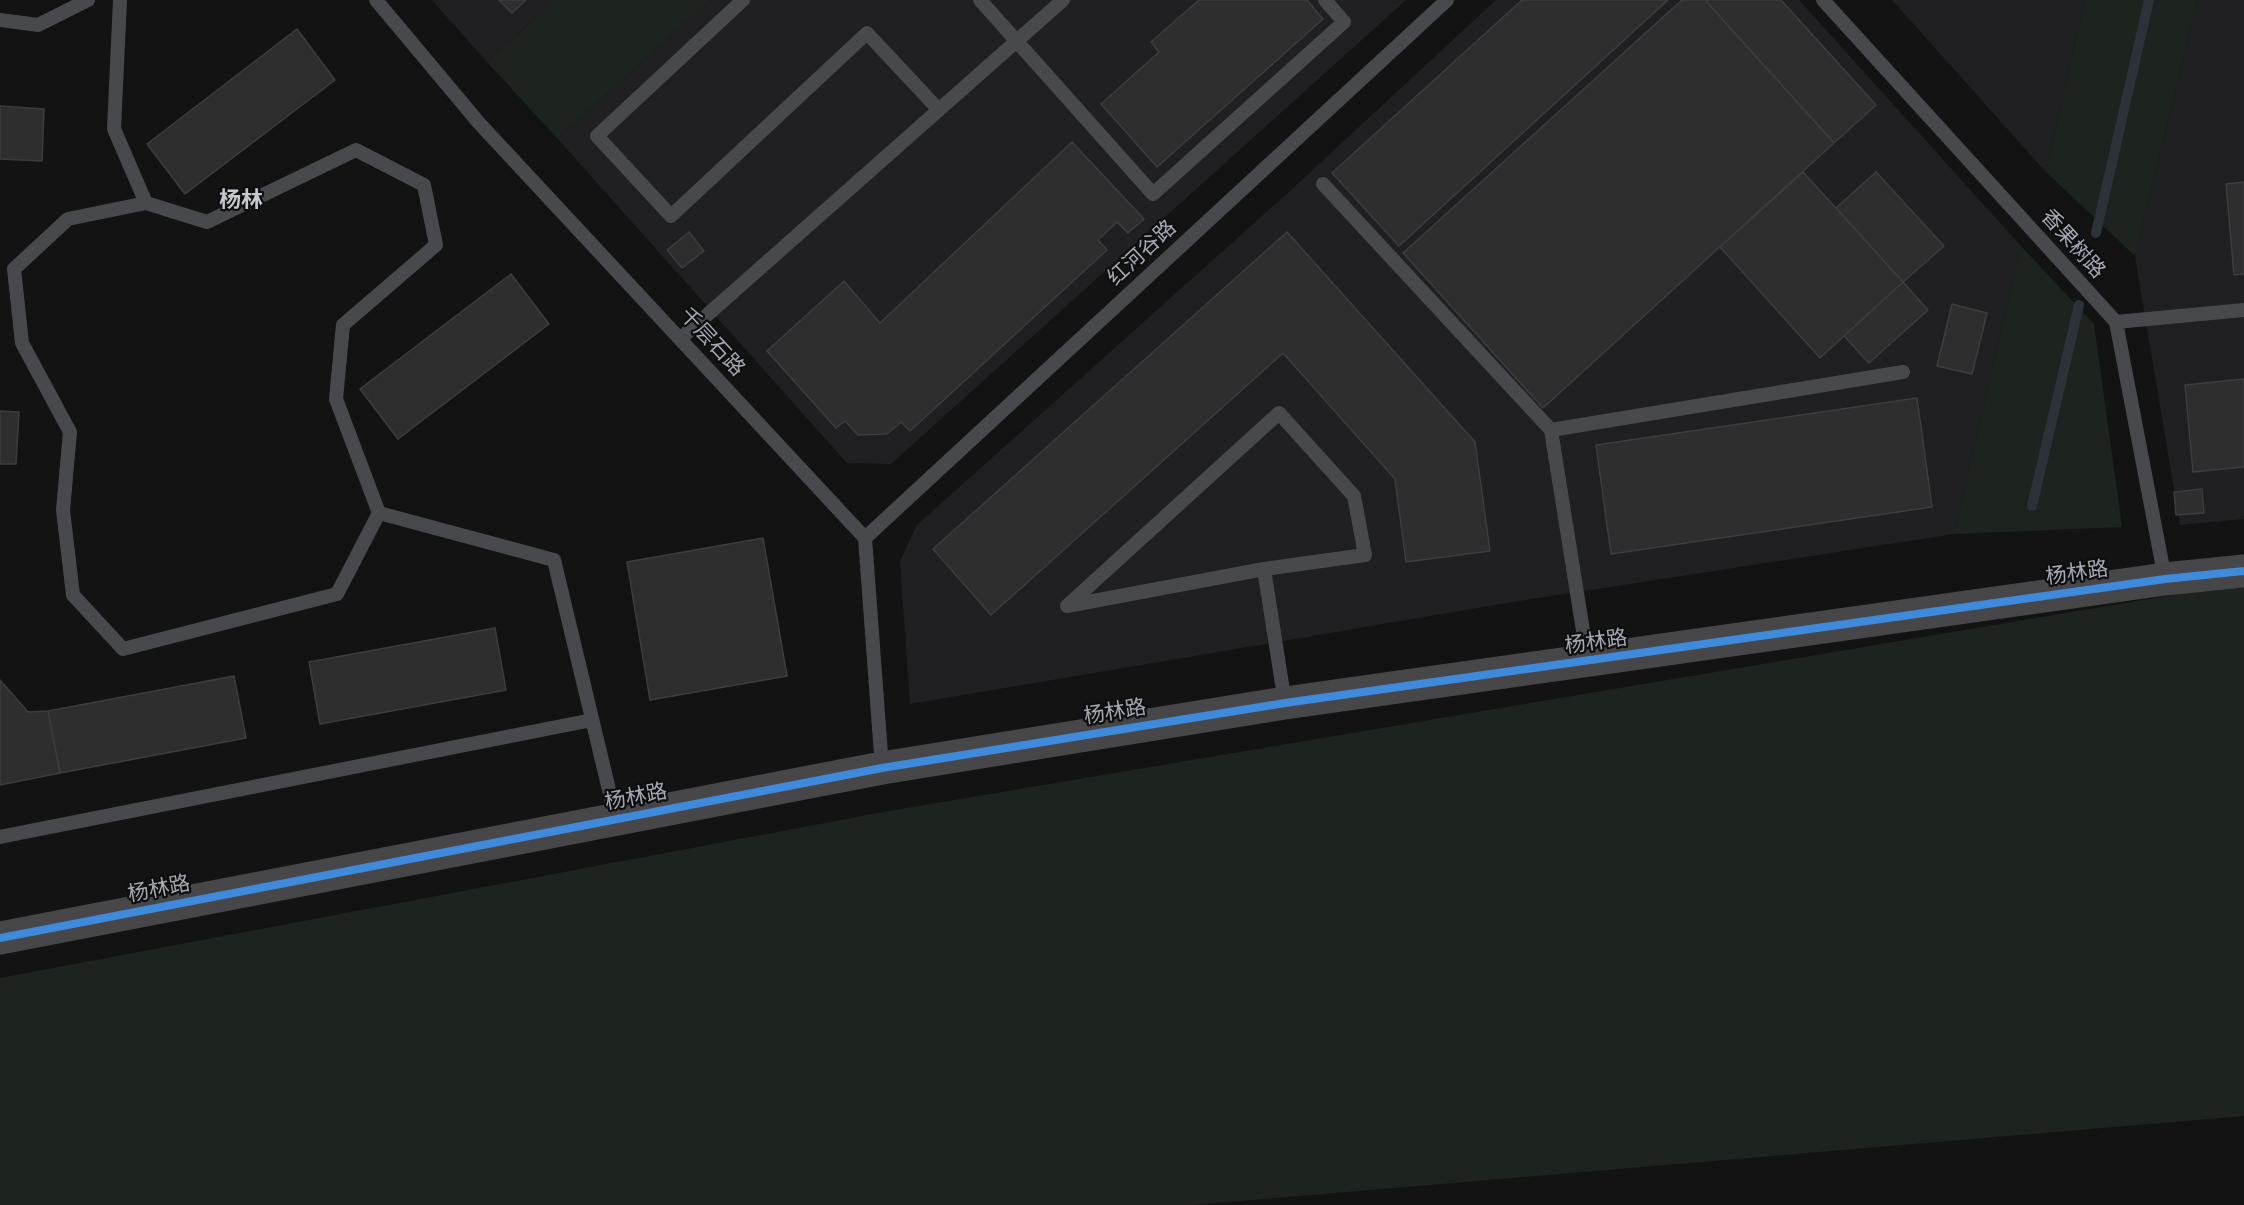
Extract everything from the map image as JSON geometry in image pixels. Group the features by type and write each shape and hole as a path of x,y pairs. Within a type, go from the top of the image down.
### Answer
{"street":[{"name":"杨林路","path":"0,938 882,768 1285,703 2165,579 2244,571"}],"lane":[{"path":"0,20 38,25 88,0"},
{"path":"120,0 114,129 146,203"},
{"name":"千层石路","path":"376,0 479,123 865,538"},
{"path":"743,0 597,136 670,216 867,33 939,110"},
{"path":"980,0 1153,194 1344,22 1324,0"},
{"path":"680,339 1063,0"},
{"name":"红河谷路","path":"865,538 1447,0"},
{"name":"香果树路","path":"1823,0 2116,322"},
{"path":"357,150 424,185 436,245 343,325 336,399 379,513 336,594 123,650 73,595 63,510 70,432 22,343 14,269 68,219 146,203 207,222 357,150"},
{"path":"1323,184 1551,430 1588,662"},
{"path":"2165,579 2116,322 2244,310"},
{"path":"1551,430 1903,372"},
{"path":"1279,413 1354,496 1365,555 1264,569 1066,606 1279,413"},
{"path":"379,513 554,560 616,819"},
{"path":"865,538 882,768"},
{"path":"1264,569 1285,703"},
{"path":"0,837 592,720"}],"shaded area":[{"path":"432,0 555,0 487,62"},
{"path":"555,0 711,0 557,138 487,62"},
{"path":"711,0 1406,0 891,464 847,463 557,138"},
{"path":"1496,0 1799,0 2021,246 1954,534 1519,601 910,704 900,561 917,525 1290,191"},
{"path":"1892,0 2085,0 2046,172"},
{"path":"2085,0 2197,0 2135,256 2046,172"},
{"path":"2197,0 2244,0 2244,519 2180,525 2135,256"},
{"path":"2021,246 2094,324 2122,527 1954,534"},
{"path":"2244,583 2244,1116 1193,1205 0,1205 0,978 889,811"}],"building":[{"path":"499,0 526,0 512,13"},
{"path":"1199,0 1307,0 1323,19 1157,167 1101,104 1159,52 1151,42"},
{"path":"1522,0 1668,0 1399,246 1332,173"},
{"path":"1682,0 1705,0 1834,143 1543,408 1403,253"},
{"path":"1705,0 1781,0 1876,105 1834,143"},
{"path":"297,29 335,80 185,194 147,144"},
{"path":"0,106 44,109 42,161 0,159"},
{"path":"1072,142 1144,219 1128,233 1117,222 1098,240 1107,250 910,431 901,422 887,434 858,435 845,421 836,428 767,351 844,281 880,323"},
{"path":"1803,172 1903,282 1820,358 1720,247"},
{"path":"1876,172 1944,246 1903,282 1836,208"},
{"path":"2244,182 2244,274 2234,275 2226,184"},
{"path":"689,232 704,251 682,268 667,250"},
{"path":"1287,232 1475,442 1490,551 1406,562 1395,479 1283,353 991,615 933,549"},
{"path":"511,274 549,324 398,439 360,389"},
{"path":"1903,282 1928,310 1869,363 1844,336"},
{"path":"1952,304 1987,313 1972,374 1937,366"},
{"path":"2244,379 2244,467 2193,472 2185,385"},
{"path":"1917,398 1932,507 1611,554 1596,445"},
{"path":"0,411 19,412 16,464 0,464"},
{"path":"2202,489 2204,513 2176,515 2174,492"},
{"path":"763,538 787,676 650,700 627,562"},
{"path":"495,628 506,690 320,724 309,662"},
{"path":"234,676 246,738 60,773 48,711"},
{"path":"0,680 28,712 48,711 60,773 0,785"}],"waterway":[{"path":"2096,233 2149,0"},
{"path":"2032,506 2079,305"}],"cycle path":[{"path":"0,938 882,768 1285,703 2165,579 2244,571"}],"district":[{"name":"杨林","path":"241,200"}]}
